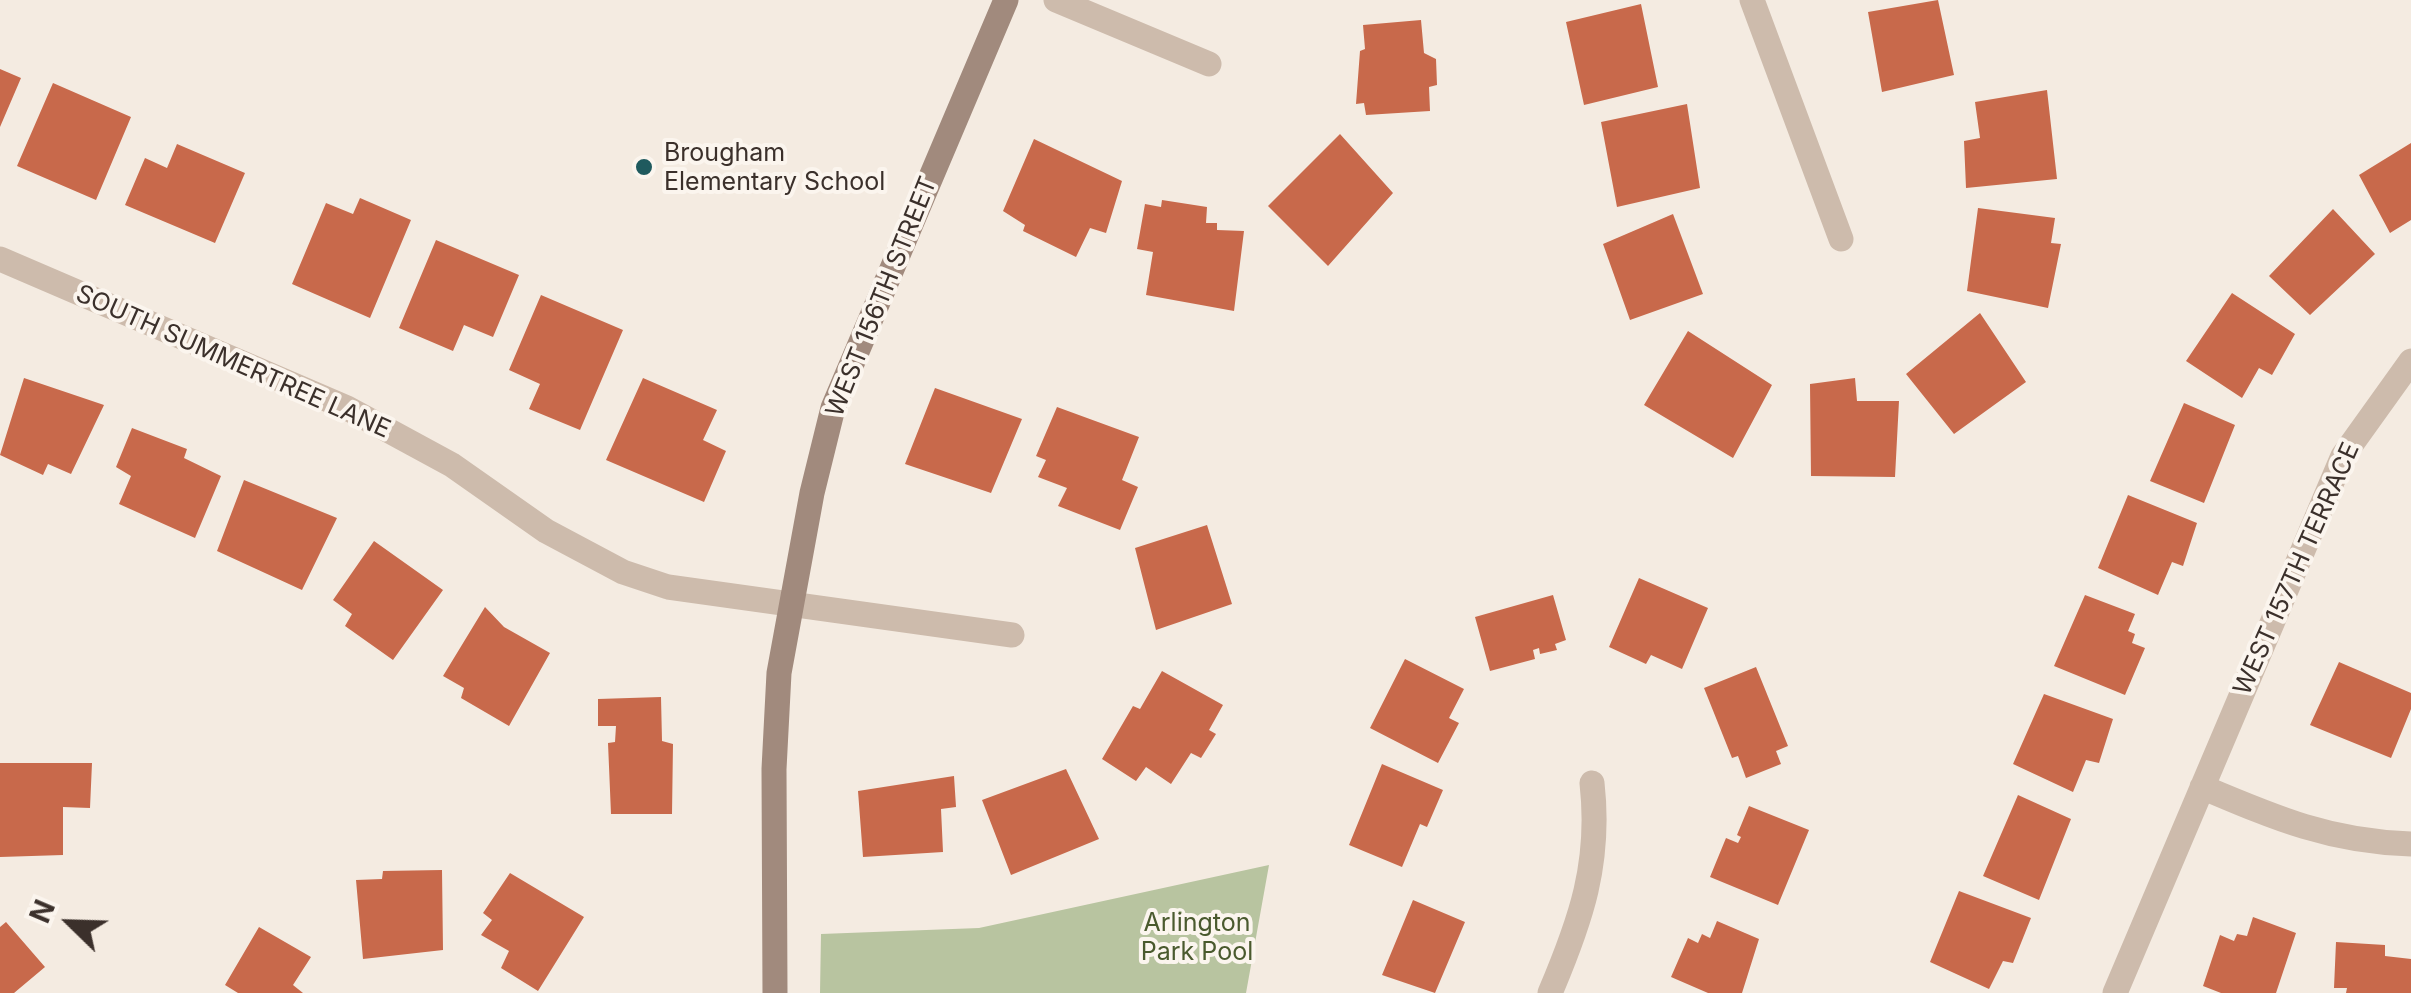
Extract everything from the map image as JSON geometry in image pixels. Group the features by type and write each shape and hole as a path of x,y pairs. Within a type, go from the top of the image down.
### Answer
{"street":[{"name":"WEST 156TH STREET","path":"775,993 774,769 779,673 833,408 1006,0"},
{"path":"1056,0 1209,64"},
{"path":"1752,0 1842,239"},
{"name":"SOUTH SUMMERTREE LANE","path":"0,259 347,408 452,465 546,531 623,572 668,587 790,604"},
{"name":"WEST 157TH TERRACE","path":"2115,993 2342,456 2411,362"},
{"path":"790,604 1012,634"},
{"path":"1550,993 1574,938 1589,884 1597,830 1592,783"},
{"path":"2202,787 2292,825 2340,839 2411,844"}],"green space":[{"name":"Arlington Park Pool","path":"1269,865 1246,993 820,993 821,934 979,928"}],"building":[{"path":"1938,0 1954,75 1882,92 1868,12"},
{"path":"1641,4 1658,87 1584,105 1566,22"},
{"path":"1421,20 1424,53 1436,59 1437,85 1429,87 1430,111 1366,115 1364,103 1356,104 1360,51 1365,49 1363,25"},
{"path":"0,69 21,78 0,127"},
{"path":"53,83 131,117 96,200 17,166"},
{"path":"2047,90 2057,179 1966,188 1964,141 1980,138 1975,102"},
{"path":"1687,104 1700,188 1617,207 1601,122"},
{"path":"1340,134 1393,193 1328,266 1268,206"},
{"path":"1034,139 1122,181 1106,233 1090,228 1076,257 1023,231 1025,225 1003,211"},
{"path":"2411,143 2411,220 2390,233 2359,175"},
{"path":"177,144 245,173 215,243 125,205 145,158 167,168"},
{"path":"360,198 411,220 370,318 292,284 326,203 353,214"},
{"path":"1162,200 1207,207 1206,223 1217,223 1217,230 1244,231 1234,311 1146,295 1153,252 1137,249 1145,204 1161,207"},
{"path":"1978,208 2055,218 2051,243 2061,244 2048,308 1967,291"},
{"path":"2333,209 2375,254 2310,315 2269,276"},
{"path":"1673,214 1703,294 1630,320 1603,244"},
{"path":"436,240 519,275 493,337 464,325 453,351 399,328"},
{"path":"2232,293 2295,334 2272,375 2259,368 2242,398 2186,361"},
{"path":"541,295 623,330 580,430 529,409 540,384 509,370"},
{"path":"1980,313 2026,382 1954,434 1906,374"},
{"path":"1688,331 1772,385 1733,458 1644,405"},
{"path":"24,378 104,405 71,474 48,464 43,475 0,455"},
{"path":"643,378 717,410 703,440 726,451 704,502 606,460"},
{"path":"1855,378 1857,401 1899,401 1895,477 1811,476 1810,384"},
{"path":"935,388 1022,419 991,493 905,464"},
{"path":"2184,403 2235,425 2204,503 2150,481"},
{"path":"1057,407 1139,437 1122,480 1138,487 1120,530 1058,506 1067,488 1038,477 1046,460 1036,456"},
{"path":"132,428 187,449 184,458 221,476 195,538 119,504 131,476 116,467"},
{"path":"244,480 337,518 302,590 217,551"},
{"path":"2128,495 2197,523 2183,566 2172,562 2158,595 2098,568"},
{"path":"1207,525 1232,604 1156,630 1135,548"},
{"path":"374,541 443,590 393,660 345,626 352,614 333,600"},
{"path":"1639,578 1708,608 1682,669 1651,655 1646,664 1609,647"},
{"path":"1553,595 1566,640 1555,644 1557,650 1540,654 1539,648 1533,650 1535,659 1490,671 1475,617"},
{"path":"2085,595 2135,614 2128,631 2135,634 2132,643 2145,648 2125,695 2054,666"},
{"path":"485,607 504,627 550,653 509,726 461,698 464,688 443,676"},
{"path":"1405,659 1464,689 1449,718 1459,723 1438,763 1370,728"},
{"path":"2339,662 2411,693 2411,709 2391,758 2310,725"},
{"path":"1756,667 1788,746 1776,751 1781,764 1746,778 1738,756 1732,758 1704,688"},
{"path":"1162,671 1223,705 1209,730 1216,734 1201,758 1191,753 1171,784 1146,767 1136,781 1102,759 1133,706 1140,709"},
{"path":"2044,694 2113,719 2099,763 2086,760 2073,792 2013,764"},
{"path":"661,697 662,741 673,744 672,814 611,814 608,743 615,742 616,726 598,726 598,699"},
{"path":"0,763 92,763 90,808 63,807 63,855 0,857"},
{"path":"1382,764 1443,790 1427,827 1420,824 1402,867 1349,845"},
{"path":"1066,769 1099,839 1011,875 982,800"},
{"path":"954,776 956,807 941,809 943,852 863,857 858,791"},
{"path":"2018,795 2071,819 2039,900 1983,876"},
{"path":"1749,806 1809,830 1778,905 1710,877 1726,838 1738,843 1741,837 1737,835"},
{"path":"442,870 443,950 363,959 356,880 382,879 383,871"},
{"path":"510,873 584,917 538,991 501,968 509,951 481,935 492,920 483,913"},
{"path":"1959,891 2031,918 2013,963 2003,961 1989,989 1930,962"},
{"path":"1413,900 1465,922 1435,993 1382,975"},
{"path":"2253,917 2296,933 2276,993 2221,993 2203,986 2220,935 2234,941 2237,934 2247,936"},
{"path":"1717,921 1759,939 1742,993 1708,993 1671,977 1688,938 1698,943 1702,934 1710,938"},
{"path":"6,922 45,967 14,993 0,993 0,927"},
{"path":"259,927 311,957 293,985 303,993 238,993 225,985"},
{"path":"2336,942 2385,945 2385,956 2411,959 2411,993 2346,993 2347,988 2334,988"}],"place":[{"name":"Brougham Elementary School","path":"644,167"}]}
